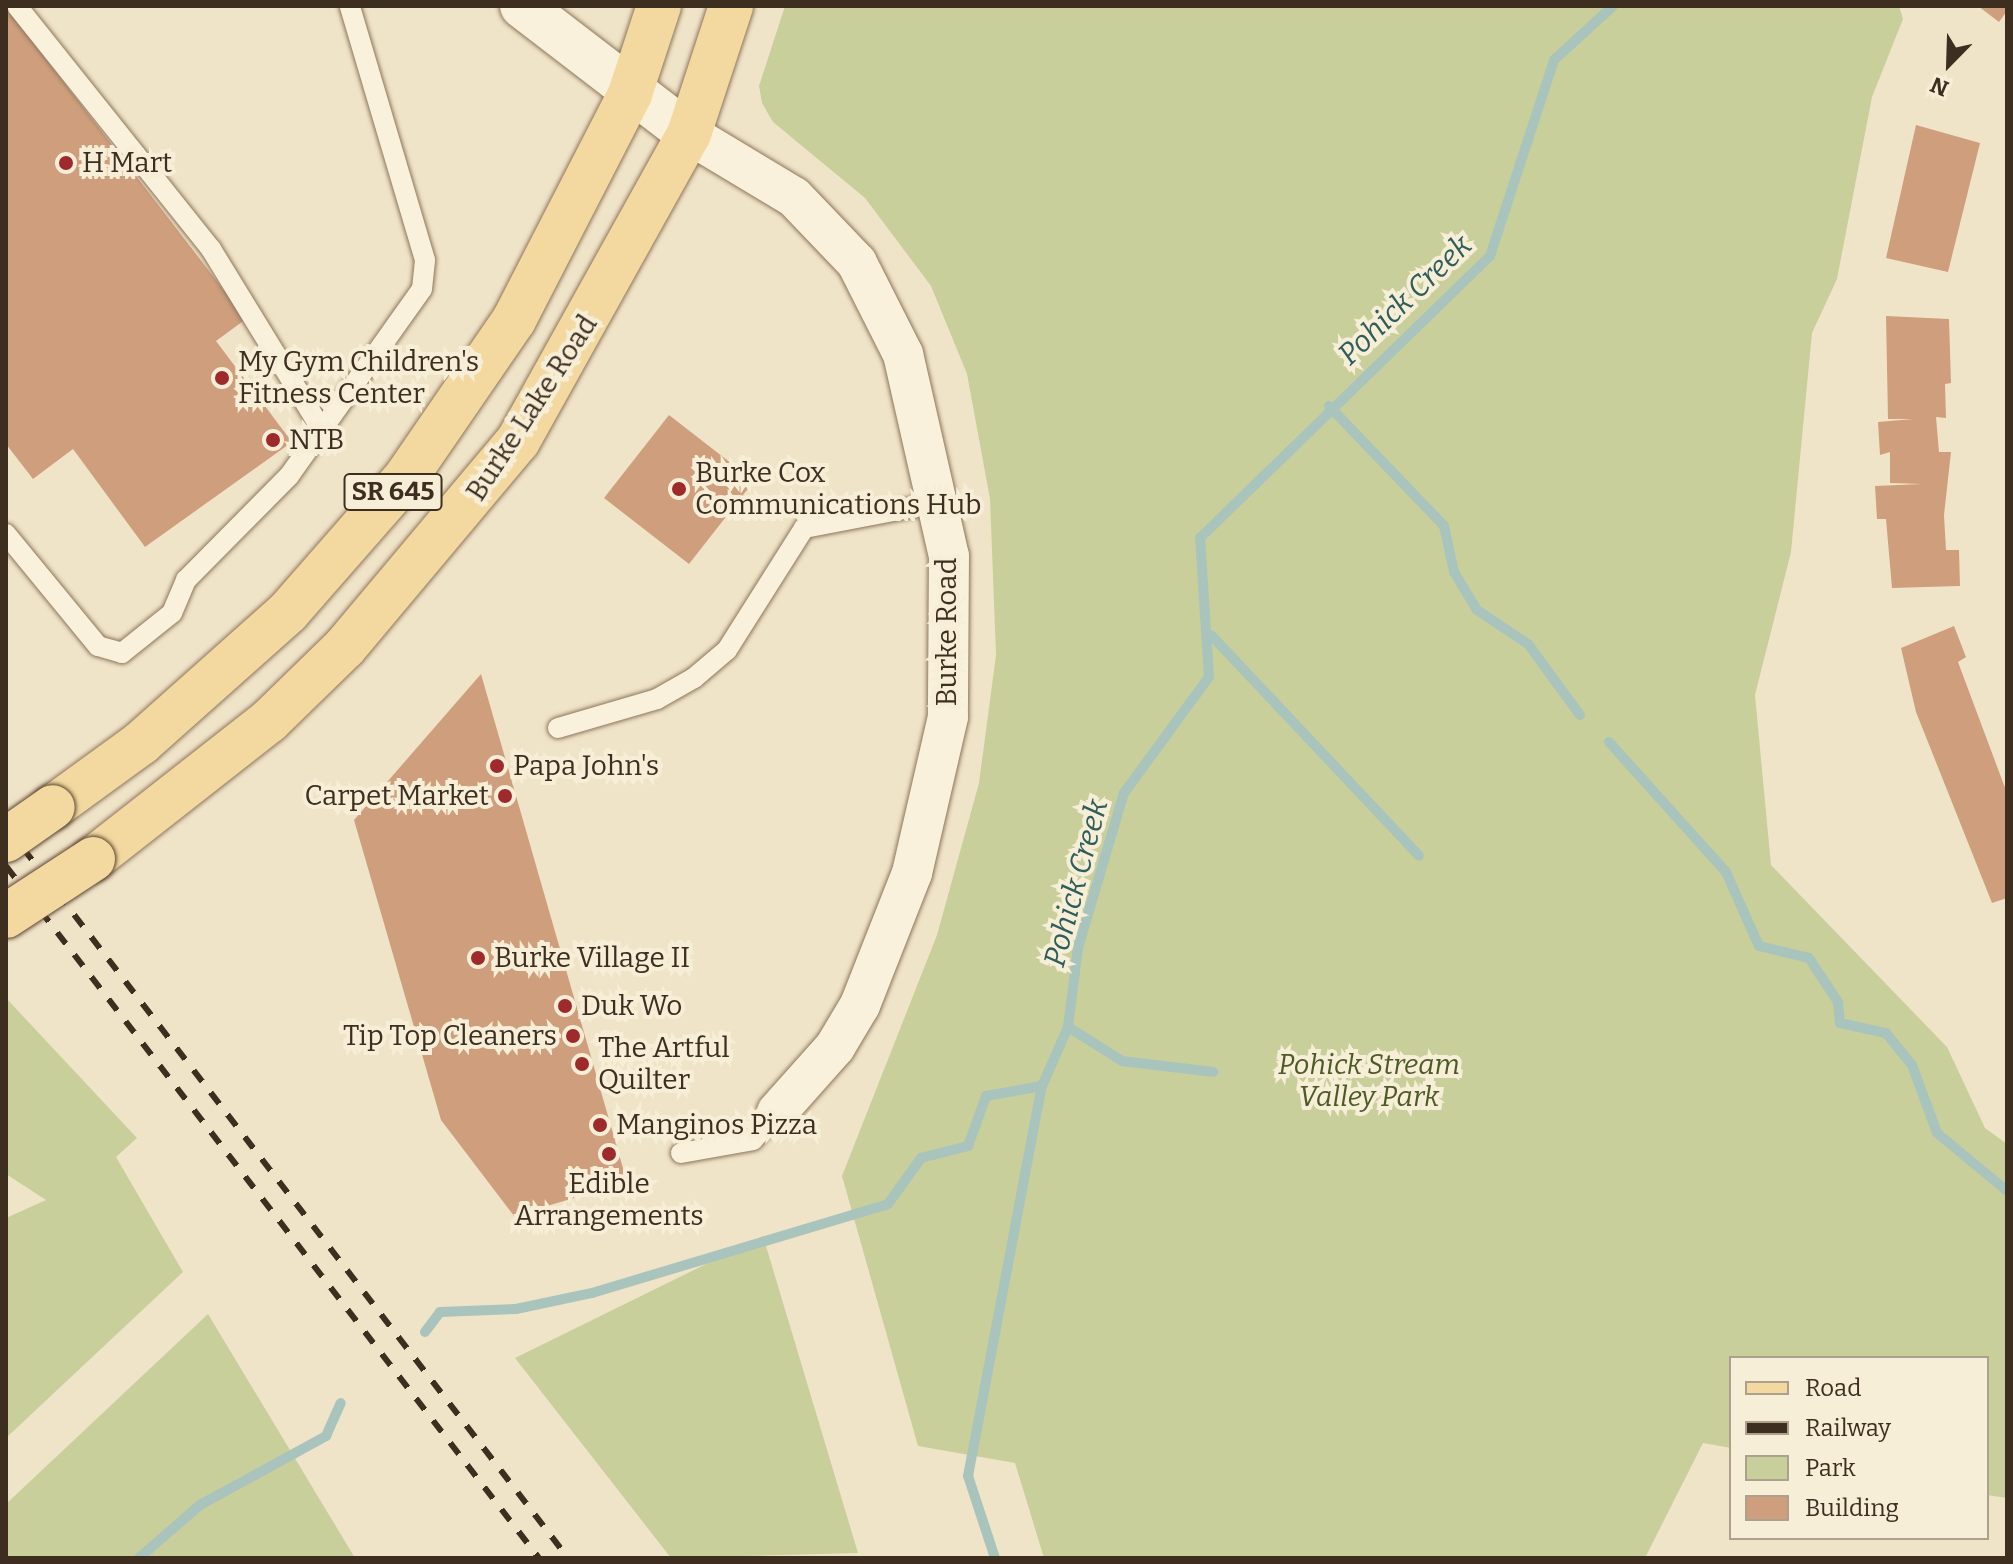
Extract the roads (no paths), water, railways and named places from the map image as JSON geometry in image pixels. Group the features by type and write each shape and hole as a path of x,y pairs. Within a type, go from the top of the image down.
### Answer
{"main road":[{"name":"SR 645","path":"6,840 53,807 243,653 406,477 514,320 630,94 659,6"},
{"name":"Burke Lake Road","path":"6,916 93,859 269,721 463,513 571,357 689,134 731,6"}],"street":[{"name":"Burke Road","path":"522,6 630,94 689,134 794,197 857,263 903,354 940,502 952,624 937,781 912,873 860,1005 835,1047 777,1112"}],"lane":[{"path":"17,6 211,249 323,432"},
{"path":"6,534 98,646 122,653 172,613 186,580 323,432 426,274 350,6"},
{"path":"558,728 657,699 694,678 727,650 804,528 940,502"},
{"path":"681,1153 753,1140 777,1112"}],"waterway":[{"name":"Pohick Creek","path":"995,1558 968,1476 1042,1086 1068,1027 1078,948 1124,793 1209,677 1200,538 1490,256 1554,60 1613,6"},
{"path":"1329,406 1444,526 1454,572 1477,610 1528,644 1580,715"},
{"path":"1211,635 1419,856"},
{"path":"1609,742 1726,872 1759,946 1809,958 1838,1002 1840,1023 1886,1033 1912,1065 1937,1133 2007,1191"},
{"path":"1068,1027 1122,1061 1213,1072"},
{"path":"425,1332 440,1312 516,1309 592,1293 888,1204 921,1158 968,1146 986,1096 1042,1086"},
{"path":"139,1558 200,1505 326,1436 341,1403"}],"railway":[{"path":"6,826 568,1558"},
{"path":"6,866 539,1558"}],"place":[{"name":"H Mart","path":"66,163"},
{"name":"My Gym Children's Fitness Center","path":"222,378"},
{"name":"NTB","path":"273,440"},
{"name":"Burke Cox Communications Hub","path":"679,489"},
{"name":"Papa John's","path":"497,766"},
{"name":"Carpet Market","path":"505,796"},
{"name":"Burke Village II","path":"478,958"},
{"name":"Duk Wo","path":"565,1006"},
{"name":"Tip Top Cleaners","path":"573,1036"},
{"name":"The Artful Quilter","path":"582,1064"},
{"name":"Manginos Pizza","path":"600,1125"},
{"name":"Edible Arrangements","path":"609,1154"}],"park label":[{"name":"Pohick Stream Valley Park","path":"1369,1081"}]}
